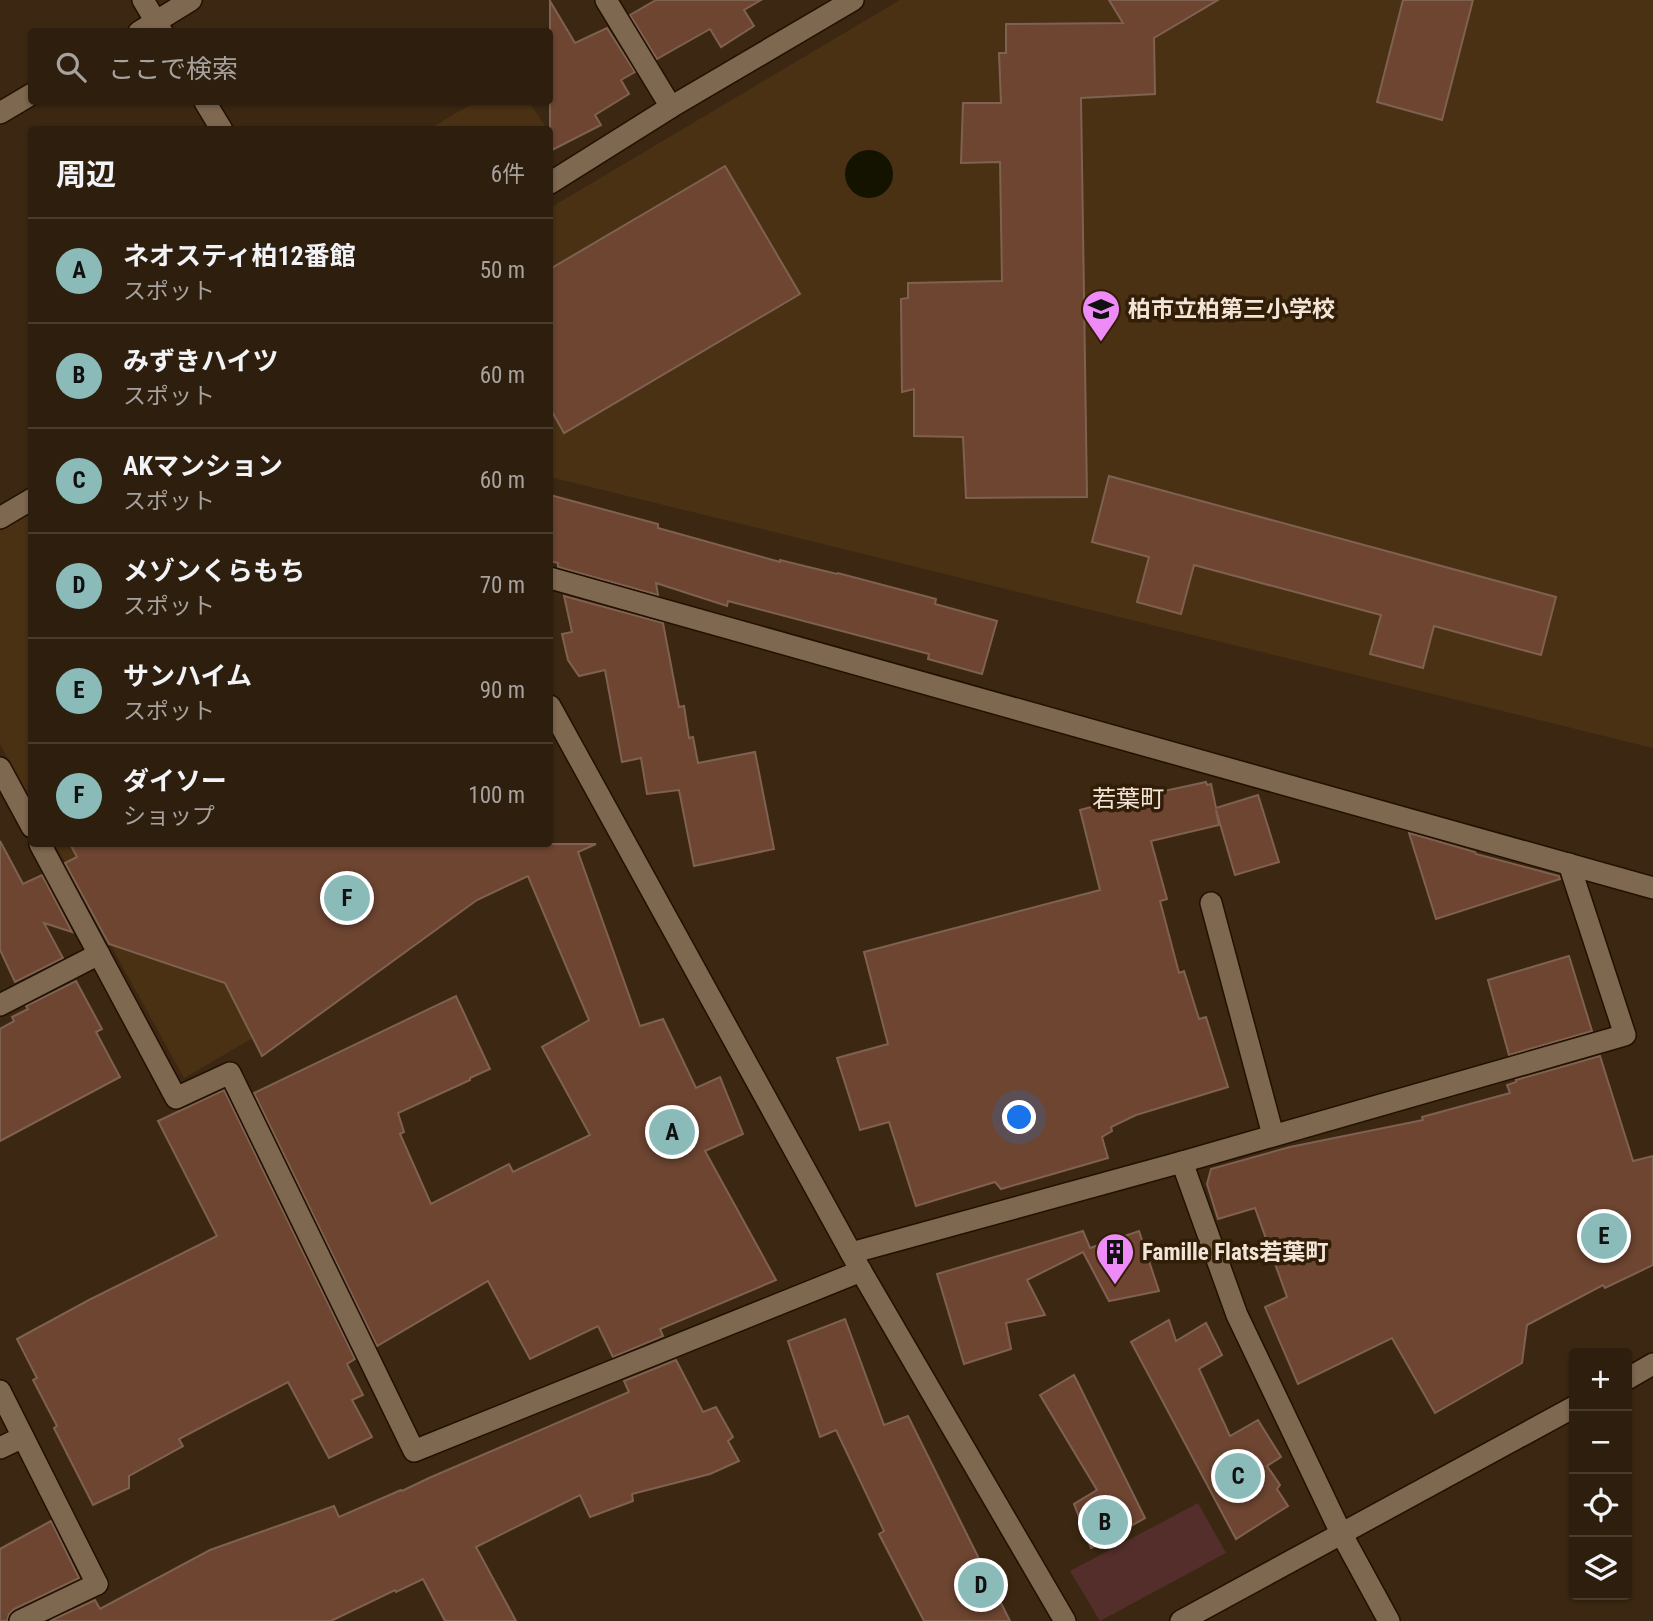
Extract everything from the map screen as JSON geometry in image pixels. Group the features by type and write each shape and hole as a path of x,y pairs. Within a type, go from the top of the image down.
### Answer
{"street":[{"path":"143,0 152,28 191,0"},
{"path":"606,0 671,107"},
{"path":"553,181 671,107 853,0"},
{"path":"0,113 28,96"},
{"path":"207,105 220,126"},
{"path":"0,518 28,501"},
{"path":"553,579 1653,888"},
{"path":"553,711 856,1262 1065,1621"},
{"path":"0,768 28,820"},
{"path":"42,847 176,1098 230,1073 414,1451 856,1262 1273,1135 1625,1035 1569,864"},
{"path":"1211,903 1273,1135"},
{"path":"0,1005 99,954"},
{"path":"1182,1162 1237,1315 1342,1533 1389,1621"},
{"path":"1632,1375 1653,1364"},
{"path":"0,1391 97,1584 20,1621"},
{"path":"1181,1621 1569,1410"},
{"path":"0,1448 23,1437"}],"shaded area":[{"name":"柏市立柏第三小学校","path":"900,0 1653,0 1653,748 553,478 553,206"},
{"path":"470,105 531,105 545,126 434,126"},
{"path":"869,150 886,157 893,174 886,191 869,198 852,191 845,174 852,157"},
{"path":"28,515 28,795 0,744 0,530"},
{"path":"57,847 427,847 458,914 376,973 184,1078"},
{"path":"1198,1503 1226,1553 1100,1621 1070,1571"}],"building":[{"path":"656,0 761,0 744,10 754,26 721,47 710,29 657,59 630,15"},
{"path":"1109,0 1218,0 1154,38 1155,94 1081,98 1087,497 966,498 963,437 914,436 914,389 902,392 901,299 908,298 908,283 1002,281 1000,162 961,163 963,103 1001,103 999,53 1006,53 1006,24 1123,23"},
{"path":"1403,0 1473,0 1442,120 1377,102"},
{"path":"550,1 575,43 607,28 635,72 621,80 629,94 595,115 601,125 553,149 550,105 553,105 553,28 550,28"},
{"path":"725,166 800,294 564,433 553,413 553,267"},
{"path":"1109,476 1556,597 1541,655 1434,626 1423,668 1370,654 1381,615 1194,565 1181,614 1137,602 1149,557 1092,542"},
{"path":"553,496 658,524 658,528 780,562 838,573 936,599 935,604 997,621 982,674 928,659 929,654 728,601 727,606 656,583 658,595 558,567 558,563 553,562"},
{"path":"564,596 663,623 679,707 684,706 689,738 693,737 698,763 755,752 774,849 694,866 679,790 647,794 641,758 622,762 605,670 579,676 568,660 562,634 572,632"},
{"path":"1206,782 1207,785 1211,784 1216,808 1258,795 1279,862 1235,875 1216,810 1219,825 1151,841 1167,899 1160,901 1179,973 1184,971 1199,1019 1206,1017 1228,1087 1136,1115 1111,1127 1112,1131 1102,1137 1108,1158 1001,1189 995,1182 916,1206 889,1122 860,1130 837,1058 888,1044 864,952 1100,890 1080,810 1132,796"},
{"path":"1409,833 1559,876 1560,879 1436,919"},
{"path":"0,841 23,884 42,875 72,932 44,923 63,958 15,982 0,950"},
{"path":"553,844 596,844 578,852 640,1026 663,1019 696,1088 720,1077 743,1134 705,1151 776,1280 660,1329 663,1336 613,1357 598,1326 530,1359 488,1281 377,1346 254,1093 456,996 490,1069 398,1113 404,1132 400,1134 431,1204 509,1164 513,1172 590,1135 542,1047 589,1020 528,876 477,900 262,1056 225,983 109,944 65,863 77,857 72,847 553,847"},
{"path":"1569,956 1592,1031 1509,1055 1488,980"},
{"path":"76,981 102,1029 96,1032 120,1077 0,1141 0,1029 14,1021 12,1017 28,1009 26,1006"},
{"path":"1600,1056 1633,1161 1653,1156 1653,1265 1605,1288 1603,1285 1527,1325 1522,1363 1435,1413 1392,1338 1298,1384 1265,1307 1287,1297 1255,1208 1218,1219 1207,1184 1211,1169 1290,1147 1423,1120 1422,1117 1510,1093 1507,1085 1516,1080"},
{"path":"224,1090 355,1359 347,1364 363,1395 352,1400 372,1437 329,1458 288,1382 179,1439 183,1446 129,1476 129,1488 93,1505 54,1428 57,1426 33,1380 37,1378 17,1339 217,1236 158,1121"},
{"path":"1083,1231 1090,1248 1139,1231 1159,1291 1109,1301 1083,1252 1027,1280 1045,1315 1006,1323 1011,1349 964,1364 937,1274"},
{"path":"845,1319 884,1425 908,1416 1010,1621 924,1621 879,1534 884,1531 836,1430 820,1437 788,1341"},
{"path":"1169,1320 1176,1341 1206,1323 1222,1355 1199,1369 1230,1436 1258,1420 1281,1457 1267,1466 1280,1485 1277,1489 1288,1506 1236,1539 1131,1342"},
{"path":"676,1360 703,1412 716,1407 733,1437 728,1441 739,1461 710,1474 632,1494 633,1501 590,1517 580,1495 476,1547 516,1621 445,1621 423,1579 331,1621 50,1621 95,1600 100,1609 210,1550 334,1506 339,1517 402,1491 629,1392 624,1381"},
{"path":"1074,1375 1145,1518 1091,1548 1074,1504 1097,1490 1040,1395"},
{"path":"51,1521 79,1578 14,1609 7,1621 0,1621 0,1549"}],"place":[{"name":"柏市立柏第三小学校","path":"1101,343"},
{"name":"ダイソー","path":"347,898"},
{"name":"ネオスティ柏12番館","path":"672,1132"},
{"name":"サンハイム","path":"1604,1236"},
{"name":"Famille Flats若葉町","path":"1115,1286"},
{"name":"AKマンション","path":"1238,1476"},
{"name":"みずきハイツ","path":"1105,1522"},
{"name":"メゾンくらもち","path":"981,1585"}],"district":[{"name":"若葉町","path":"1128,799"}]}
